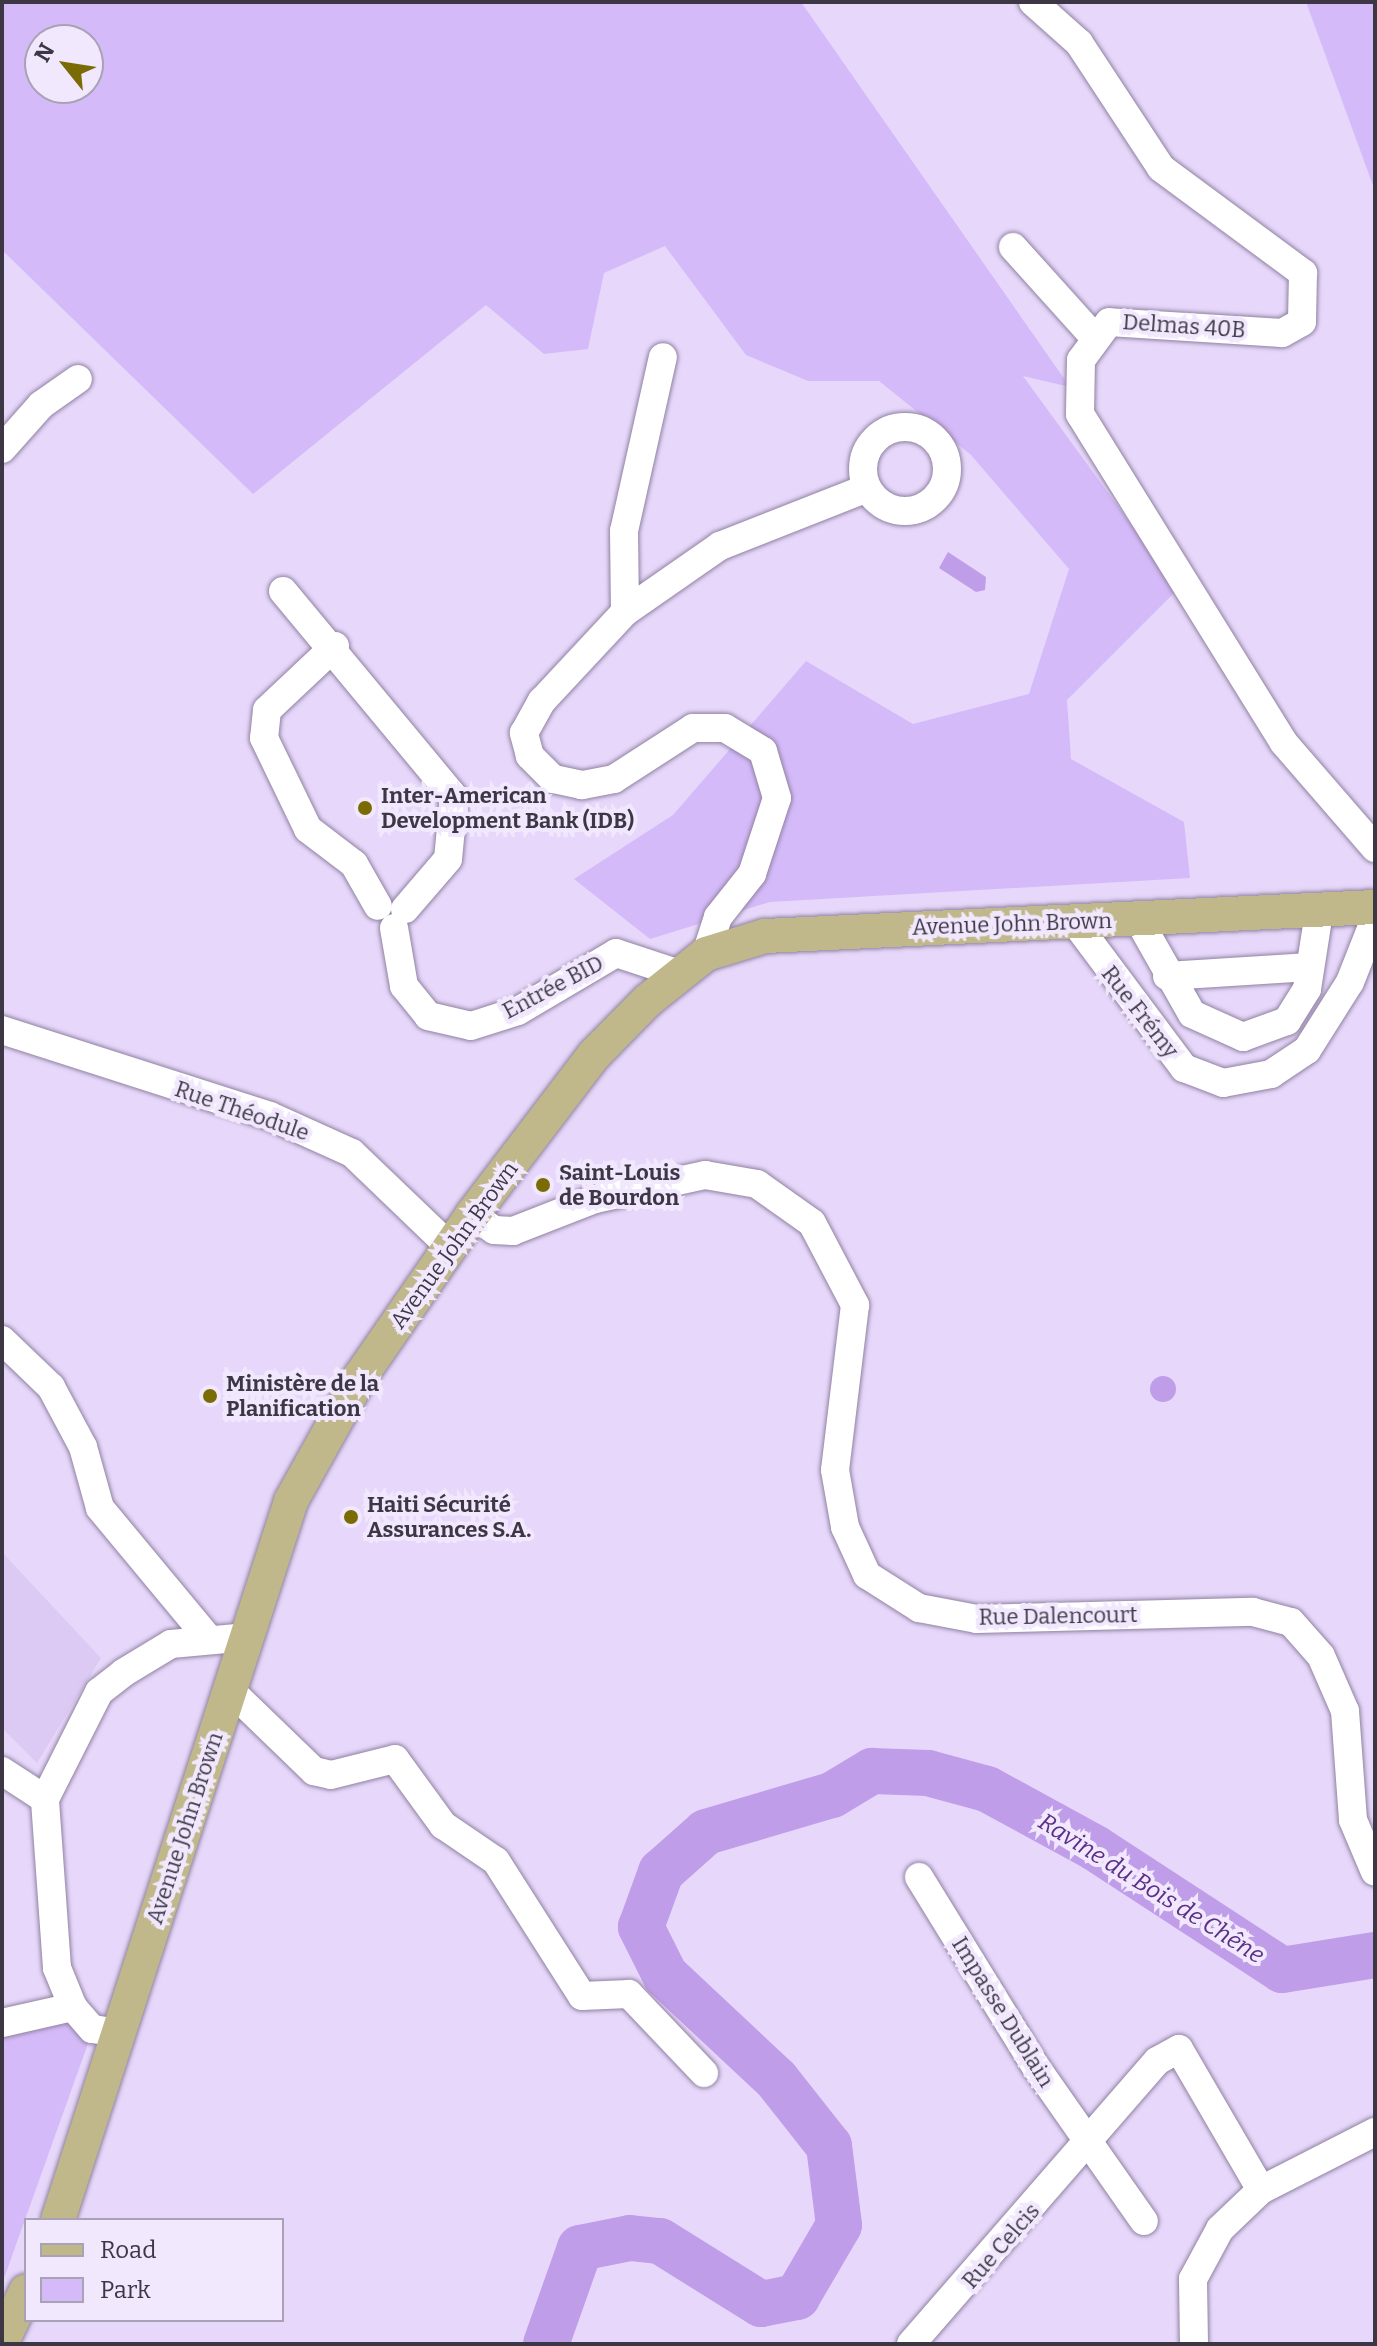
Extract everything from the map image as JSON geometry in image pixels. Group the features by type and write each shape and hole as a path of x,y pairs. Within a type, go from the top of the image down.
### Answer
{"main road":[{"name":"Avenue John Brown","path":"59,2218 291,1501 360,1377 472,1215 594,1055 677,973 706,954 765,936 1375,907"},
{"path":"2,2342 24,2295"}],"street":[{"name":"Delmas 40B","path":"1033,2 1079,43 1161,168 1290,260 1308,294 1302,322 1282,333 1129,320 1109,322 1093,336 1079,378 1089,438 1284,743 1375,848"},
{"path":"1013,247 1093,336"},
{"path":"625,612 624,531 663,357"},
{"path":"2,449 41,405 78,379"},
{"path":"706,954 718,917 752,874 777,798 763,751 725,728 693,728 614,779 582,785 553,779 530,756 524,733 542,701 625,612 720,546 867,488"},
{"path":"283,591 335,646 454,797 448,859 392,914"},
{"name":"Entrée BID","path":"335,646 267,710 264,738 308,829 354,864 392,914 404,986 428,1016 471,1026 518,1011 616,953 677,973"},
{"path":"1138,919 1167,976 1192,1014 1243,1037 1287,1021 1310,967 1319,912"},
{"name":"Rue Frémy","path":"1074,921 1184,1068 1223,1083 1271,1074 1307,1050 1350,982 1375,919"},
{"path":"1167,976 1310,967"},
{"name":"Rue Théodule","path":"2,1030 270,1116 352,1153 450,1247"},
{"name":"Rue Dalencourt","path":"472,1215 494,1230 513,1231 595,1199 705,1175 757,1184 812,1223 855,1305 835,1470 845,1527 867,1575 919,1608 977,1619 1253,1612 1291,1622 1321,1656 1345,1711 1353,1820 1375,1872"},
{"path":"2,1340 51,1387 83,1447 100,1508 207,1637"},
{"path":"118,2033 92,2029 73,2007 57,1968 47,1899 45,1799 99,1692 171,1644 207,1637 248,1637"},
{"path":"230,1690 314,1771 331,1775 395,1759 443,1825 496,1861 582,1996 629,1994 704,2073"},
{"path":"2,1771 45,1799"},
{"name":"Impasse Dublain","path":"919,1877 1088,2145 1144,2221"},
{"path":"2,2023 73,2007"},
{"name":"Rue Celcis","path":"911,2344 1088,2145 1157,2061 1179,2049 1261,2190"},
{"path":"1194,2344 1193,2279 1220,2229 1261,2190 1375,2132"}],"shaded area":[{"path":"948,552 986,577 985,590 976,592 939,568"},
{"path":"1163,1376 1172,1380 1176,1389 1172,1398 1163,1402 1154,1398 1150,1389 1154,1380"},
{"path":"2,1552 101,1658 37,1763 2,1728"}],"green space":[{"path":"2,2 801,2 1070,387 1023,376 1178,589 1067,700 1071,759 1184,822 1190,878 770,902 650,939 574,879 673,815 806,661 913,724 1029,694 1069,569 971,455 879,381 808,381 746,355 665,246 604,273 588,349 544,354 486,305 253,494 2,250"},
{"path":"1306,2 1375,2 1375,191"},
{"path":"53,2007 90,2038 2,2284 2,2020"}],"waterway":[{"name":"Ravine du Bois de Chêne","path":"546,2344 580,2248 630,2238 660,2241 761,2304 797,2297 839,2225 829,2146 776,2079 665,1975 641,1927 661,1872 706,1832 832,1795 872,1771 928,1773 987,1789 1095,1848 1282,1970 1375,1955"}],"place":[{"name":"Inter-American Development Bank (IDB)","path":"365,808"},
{"name":"Saint-Louis de Bourdon","path":"543,1185"},
{"name":"Ministère de la Planification","path":"210,1396"},
{"name":"Haiti Sécurité Assurances S.A.","path":"351,1517"}]}
